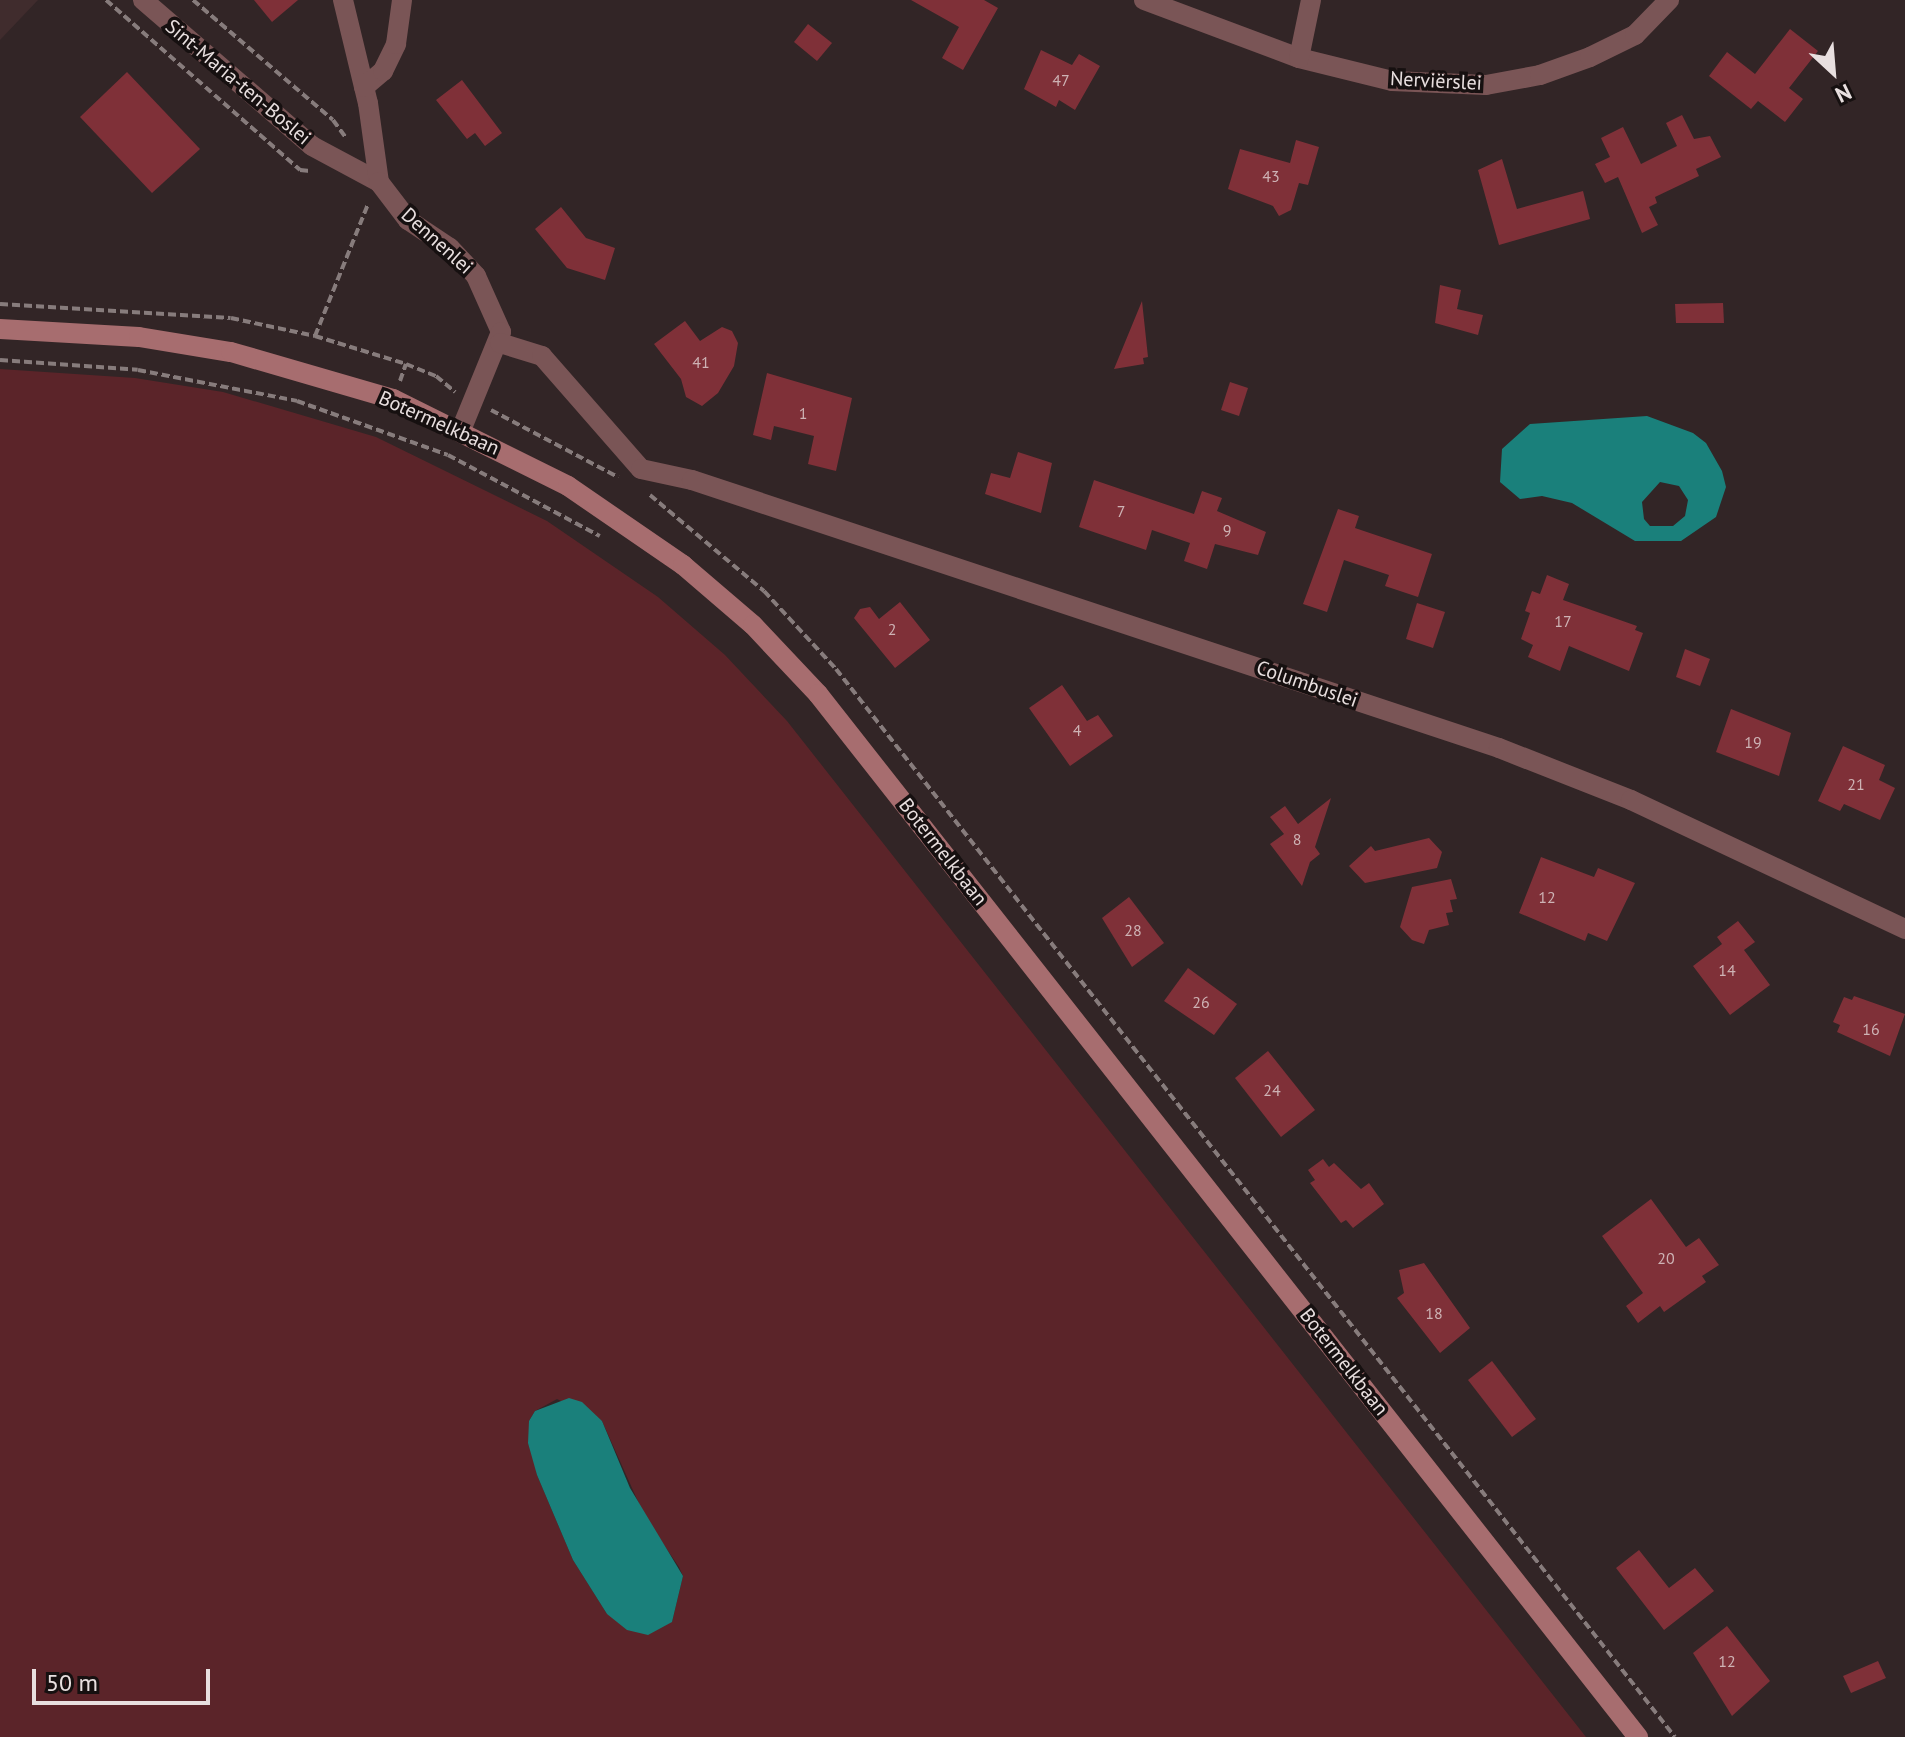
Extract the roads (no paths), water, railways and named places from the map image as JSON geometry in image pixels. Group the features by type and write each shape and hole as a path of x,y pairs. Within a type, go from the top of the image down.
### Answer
{"main road":[{"name":"Botermelkbaan","path":"0,329 139,337 231,352 393,399 461,430 568,486 683,565 753,625 818,694 1638,1737"}],"street":[{"name":"Sint-Maria-ten-Boslei","path":"143,0 312,146 379,182"},
{"name":"Dennenlei","path":"343,0 364,87 379,182 408,220 450,248 476,276 494,306 500,343"},
{"path":"364,87 383,71 396,44 402,0"},
{"name":"Nerviërslei","path":"1144,0 1299,58 1392,81 1486,85 1540,75 1590,57 1635,35 1669,0"},
{"path":"1299,58 1311,0"},
{"path":"461,430 500,343"},
{"name":"Columbuslei","path":"500,343 542,356 641,469 692,480 1499,748 1631,800 1905,929"}],"water":[{"path":"1647,416 1693,433 1706,443 1722,471 1726,487 1716,517 1681,541 1635,541 1572,503 1542,496 1520,499 1500,482 1502,449 1530,424","holes":["1660,482 1679,486 1688,500 1685,516 1673,526 1650,526 1644,519 1642,502"]},
{"path":"569,1398 582,1402 602,1421 630,1488 683,1576 672,1622 648,1635 627,1630 607,1614 573,1560 537,1475 528,1443 529,1421 535,1411"}]}
